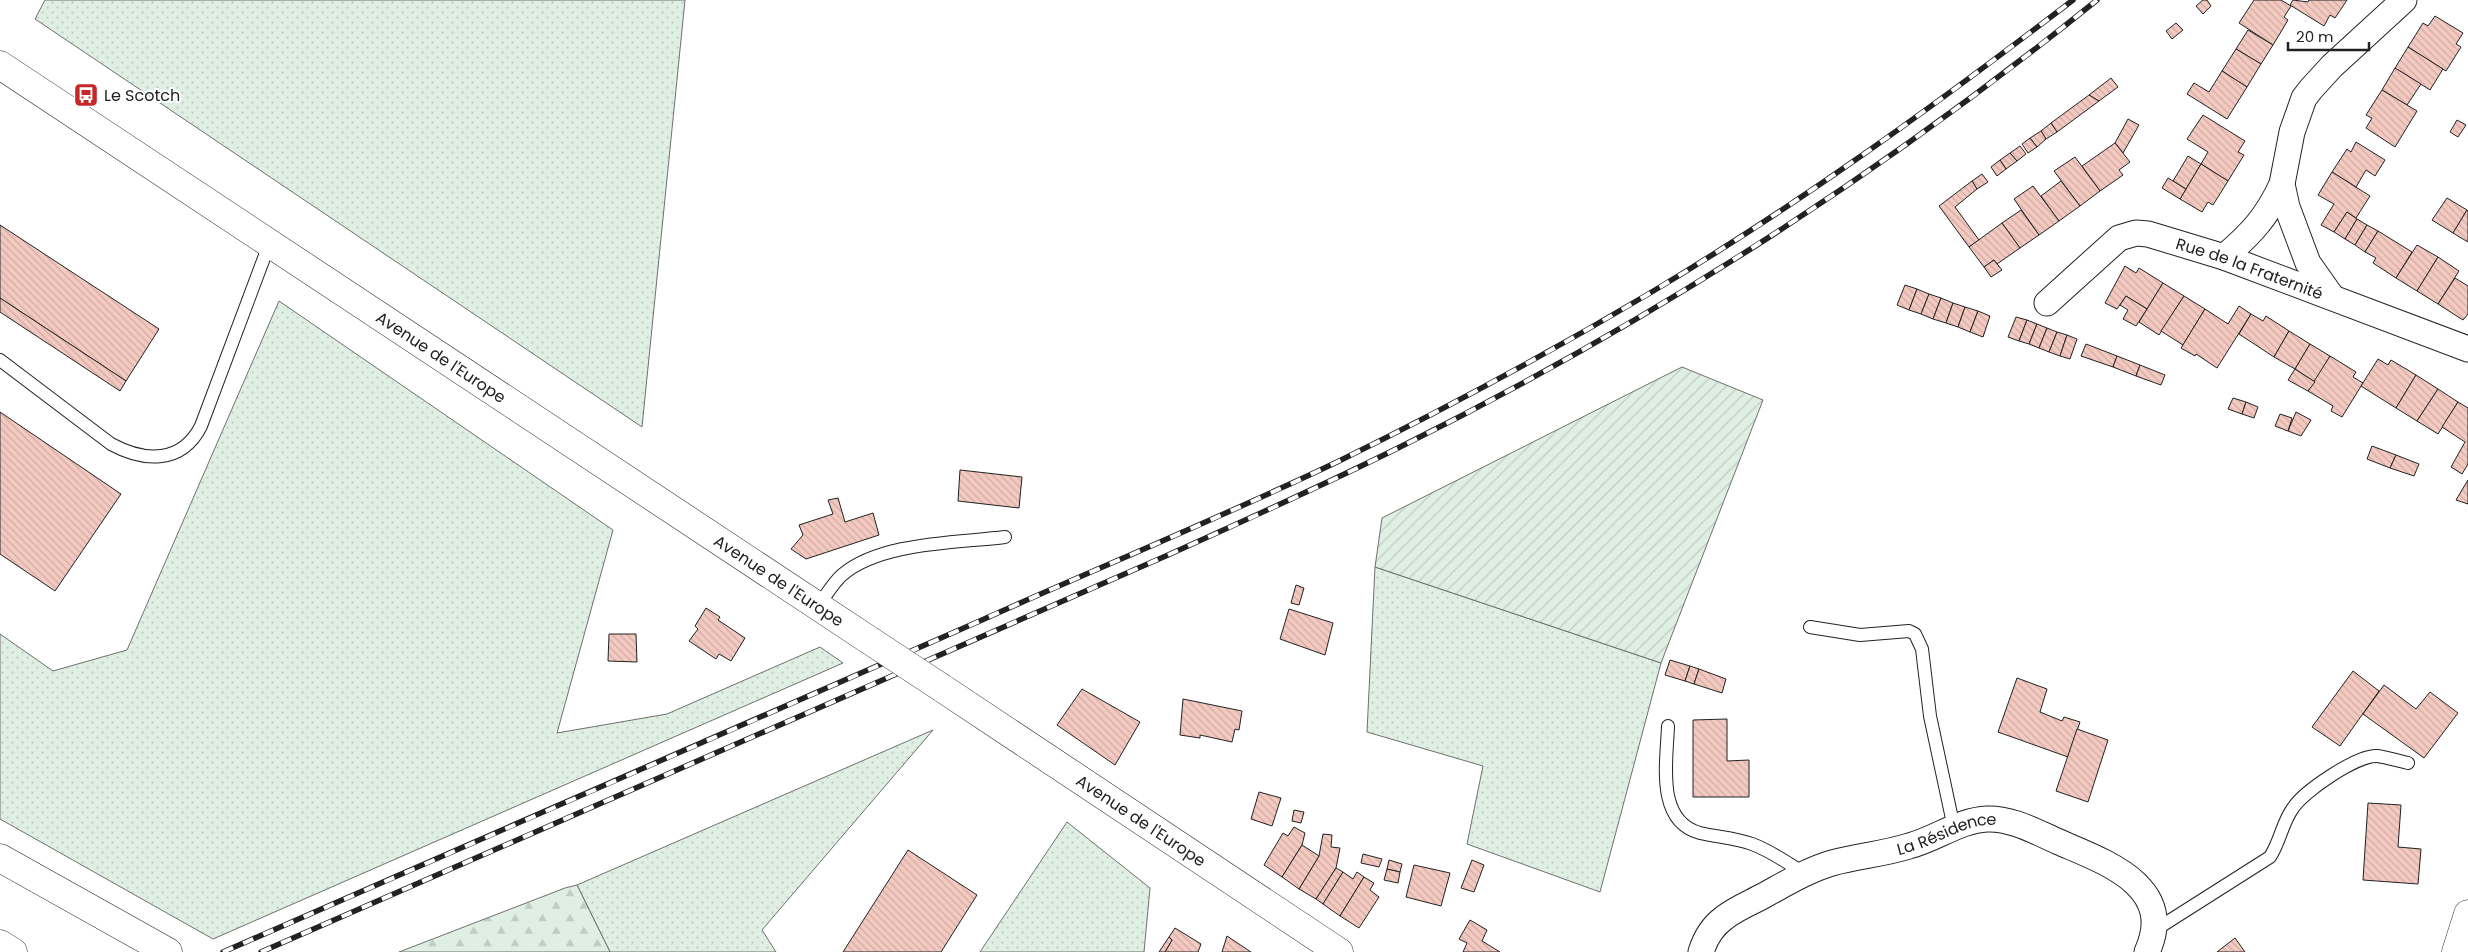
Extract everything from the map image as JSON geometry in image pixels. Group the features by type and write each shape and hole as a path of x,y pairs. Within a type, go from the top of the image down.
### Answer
{"main road":[{"name":"Avenue de l'Europe","path":"4,65 1339,952"},
{"path":"0,858 168,952"},
{"path":"2456,952 2468,914"},
{"path":"0,944 13,952"}],"street":[{"path":"2224,257 2249,236 2265,216 2282,184 2292,132 2304,98 2332,66 2404,0"},
{"path":"2282,184 2300,244 2317,277 2332,297"},
{"name":"Rue de la Fraternité","path":"2047,303 2111,244 2127,234 2148,234 2224,257 2468,349"},
{"name":"La Résidence","path":"1701,952 1711,932 1724,918 1805,874 1835,862 1908,847 1975,820 2003,820 2018,824 2120,870 2142,890 2149,904 2151,941"}],"lane":[{"path":"0,360 111,444 135,455 150,457 177,451 195,438 201,426 270,242"},
{"path":"818,606 842,574 872,558 913,548 1005,537"},
{"path":"1810,628 1860,635 1909,631 1920,641 1930,716 1954,828"},
{"path":"1668,726 1666,787 1672,811 1678,820 1698,833 1752,844 1805,874"},
{"path":"2151,941 2270,857 2293,806 2341,769 2366,758 2377,756 2408,763"}],"green space":[{"path":"45,0 685,0 642,427 35,19"},
{"path":"279,301 613,530 557,733 667,714 820,647 843,663 213,939 0,819 0,634 53,671 127,650"},
{"path":"1682,367 1763,400 1661,663 1375,567 1382,518"},
{"path":"1375,567 1661,663 1600,892 1467,844 1483,766 1367,732"},
{"path":"933,730 762,930 776,952 610,952 577,885"},
{"path":"1067,822 1150,888 1144,952 980,952"},
{"path":"577,885 610,952 399,952 565,888"}],"building":[{"path":"2203,0 2207,0 2211,6 2203,14 2196,6"},
{"path":"2254,0 2281,0 2291,6 2284,17 2288,20 2273,45 2239,23"},
{"path":"2293,0 2308,2 2309,0 2347,0 2335,18 2330,15 2324,26 2290,5"},
{"path":"2435,16 2463,33 2456,44 2461,47 2446,71 2408,47 2423,23 2428,26"},
{"path":"2176,23 2183,30 2172,39 2166,31"},
{"path":"2248,30 2273,45 2261,64 2236,49"},
{"path":"2408,47 2443,69 2430,90 2395,68"},
{"path":"2236,49 2261,64 2247,87 2222,71"},
{"path":"2395,68 2421,84 2407,105 2382,90"},
{"path":"2222,71 2247,87 2227,119 2187,94 2194,83 2209,92"},
{"path":"2111,78 2118,87 2099,101 2089,95"},
{"path":"2382,90 2417,111 2395,147 2366,128 2372,118 2366,115"},
{"path":"2089,95 2099,101 2057,132 2051,123"},
{"path":"2203,115 2245,141 2238,152 2244,155 2228,181 2201,164 2208,152 2187,139"},
{"path":"2128,119 2139,125 2123,153 2115,143"},
{"path":"2457,120 2466,125 2458,137 2450,132"},
{"path":"2051,123 2057,132 2046,139 2041,131"},
{"path":"2041,131 2046,139 2037,147 2030,138"},
{"path":"2030,138 2037,147 2028,153 2022,144"},
{"path":"2356,142 2385,160 2375,176 2366,170 2356,187 2332,172 2347,149 2351,152"},
{"path":"2115,143 2130,162 2119,170 2123,175 2100,191 2082,166"},
{"path":"2020,146 2026,154 2017,161 2010,153"},
{"path":"2010,153 2017,161 2006,169 2000,160"},
{"path":"2188,156 2201,164 2186,189 2173,181"},
{"path":"2075,157 2100,191 2080,206 2054,171"},
{"path":"2000,160 2006,169 1997,176 1991,167"},
{"path":"2201,164 2228,181 2213,205 2208,202 2202,212 2180,199"},
{"path":"2332,172 2370,196 2356,218 2347,212 2334,232 2321,225 2334,204 2318,195"},
{"path":"1982,174 1988,182 1977,189 1972,181"},
{"path":"2168,178 2186,189 2180,199 2162,188"},
{"path":"1972,181 1977,189 1955,207 1979,240 1969,247 1939,206"},
{"path":"2061,181 2080,206 2059,221 2041,196"},
{"path":"2033,186 2059,221 2039,235 2014,199"},
{"path":"2447,198 2467,210 2453,233 2432,220"},
{"path":"2021,210 2039,235 2020,248 2002,223"},
{"path":"2468,211 2468,242 2453,233"},
{"path":"2347,212 2357,219 2345,239 2334,232"},
{"path":"2357,219 2367,225 2355,245 2345,239"},
{"path":"2002,223 2020,248 1997,264 1994,260 1984,267 1969,247"},
{"path":"0,225 159,329 126,381 0,298"},
{"path":"2367,225 2378,231 2365,252 2355,245"},
{"path":"2378,231 2412,252 2396,278 2373,263 2376,258 2365,252"},
{"path":"2417,245 2438,257 2417,291 2396,278"},
{"path":"2438,257 2459,271 2438,304 2417,291"},
{"path":"1994,260 2002,270 1991,277 1984,267"},
{"path":"2125,266 2136,273 2139,268 2163,283 2147,309 2126,296 2117,309 2105,303"},
{"path":"2455,278 2468,286 2468,314 2463,320 2438,304"},
{"path":"2163,283 2184,296 2159,335 2139,322"},
{"path":"1905,285 1917,289 1909,310 1897,305"},
{"path":"1917,289 1929,294 1921,314 1909,310"},
{"path":"1929,294 1941,298 1933,319 1921,314"},
{"path":"2126,296 2147,309 2136,326 2123,319 2128,310 2120,305"},
{"path":"2184,296 2205,309 2183,345 2161,331"},
{"path":"0,298 126,381 120,391 0,312"},
{"path":"1941,298 1953,303 1946,323 1933,319"},
{"path":"1953,303 1965,307 1958,327 1946,323"},
{"path":"2239,306 2251,314 2217,368 2196,354 2195,356 2181,348 2205,309 2228,324"},
{"path":"1965,307 1978,311 1970,332 1958,327"},
{"path":"1978,311 1990,316 1983,337 1970,332"},
{"path":"2251,314 2263,321 2266,316 2289,331 2274,357 2239,334"},
{"path":"2016,317 2027,320 2019,341 2008,337"},
{"path":"2027,320 2037,324 2029,344 2019,341"},
{"path":"2037,324 2047,328 2039,348 2029,344"},
{"path":"2047,328 2057,332 2049,352 2039,348"},
{"path":"2289,331 2310,344 2295,369 2274,357"},
{"path":"2057,332 2067,335 2060,356 2049,352"},
{"path":"2067,335 2077,339 2070,359 2060,356"},
{"path":"2086,344 2117,356 2113,367 2081,356"},
{"path":"2310,344 2330,356 2315,382 2295,369"},
{"path":"2117,356 2140,365 2136,376 2113,367"},
{"path":"2330,356 2356,372 2353,377 2363,383 2342,417 2331,411 2333,406 2308,391"},
{"path":"2378,359 2388,365 2391,360 2416,375 2396,408 2361,386"},
{"path":"2140,365 2165,375 2161,385 2136,376"},
{"path":"2295,369 2315,382 2308,391 2288,380"},
{"path":"2416,375 2438,389 2417,421 2396,408"},
{"path":"2438,389 2458,402 2438,434 2417,421"},
{"path":"2233,398 2246,402 2242,414 2228,409"},
{"path":"2246,402 2258,407 2254,418 2242,414"},
{"path":"2458,402 2468,408 2468,464 2462,474 2451,467 2465,442 2442,427"},
{"path":"0,412 121,494 55,591 0,554"},
{"path":"2296,412 2311,420 2301,436 2288,431"},
{"path":"2280,414 2292,418 2288,431 2275,426"},
{"path":"2372,446 2396,455 2390,468 2367,459"},
{"path":"2396,455 2419,464 2414,476 2390,468"},
{"path":"960,470 1022,477 1019,508 958,501"},
{"path":"2468,480 2468,504 2456,500"},
{"path":"838,498 845,522 873,513 879,535 806,559 791,549 803,535 799,525 833,514 828,500"},
{"path":"1296,585 1304,588 1299,605 1291,603"},
{"path":"706,608 720,617 718,620 745,638 731,661 719,654 716,659 689,641 698,629 695,626"},
{"path":"1289,609 1333,623 1325,655 1280,639"},
{"path":"609,634 636,634 637,662 608,661"},
{"path":"1670,660 1690,666 1685,681 1665,675"},
{"path":"1690,666 1699,669 1694,684 1685,681"},
{"path":"1699,669 1726,679 1722,693 1694,684"},
{"path":"2353,671 2379,691 2340,746 2312,727"},
{"path":"2017,678 2047,689 2040,712 2062,721 2064,717 2080,722 2068,757 1998,732"},
{"path":"2384,685 2416,709 2430,692 2458,713 2424,758 2363,714"},
{"path":"1082,689 1140,722 1115,765 1057,725"},
{"path":"1183,699 1242,711 1239,730 1235,729 1232,742 1200,735 1200,738 1180,735"},
{"path":"1727,719 1727,761 1749,760 1749,797 1693,797 1693,720"},
{"path":"2077,729 2108,740 2088,802 2056,791"},
{"path":"1259,792 1281,798 1272,826 1251,819"},
{"path":"2368,803 2401,805 2398,847 2421,849 2418,884 2363,880"},
{"path":"1294,810 1304,812 1301,823 1292,821"},
{"path":"1294,827 1305,833 1302,845 1282,877 1264,865 1283,833 1288,836"},
{"path":"1323,834 1332,835 1331,847 1340,848 1336,868 1316,899 1299,889 1319,856"},
{"path":"1302,845 1319,856 1299,889 1282,877"},
{"path":"908,850 977,895 941,952 843,952"},
{"path":"1363,854 1382,859 1379,867 1361,863"},
{"path":"1389,860 1402,864 1400,872 1387,869"},
{"path":"1472,860 1484,865 1474,892 1461,888"},
{"path":"1414,865 1450,873 1441,906 1406,897"},
{"path":"1336,868 1343,872 1323,904 1316,899"},
{"path":"1387,869 1400,872 1398,883 1384,880"},
{"path":"1343,872 1353,879 1357,872 1364,877 1340,916 1323,904"},
{"path":"1364,877 1374,883 1370,890 1379,897 1359,928 1340,916"},
{"path":"1470,920 1487,930 1482,941 1500,952 1463,952 1467,943 1459,939"},
{"path":"1175,928 1201,944 1198,952 1165,952 1172,940 1169,937"},
{"path":"1227,936 1251,952 1222,952"},
{"path":"1169,937 1172,940 1165,952 1159,952"},
{"path":"2235,938 2245,952 2217,952"}],"railway":[{"path":"223,952 1204,523 1293,483 1416,422 1535,359 1612,315 1759,225 1918,115 2073,0"},
{"path":"261,952 1168,555 1343,475 1492,400 1583,350 1673,297 1848,185 1933,126 2097,0"}],"place":[{"name":"Le Scotch","path":"86,95"}]}
